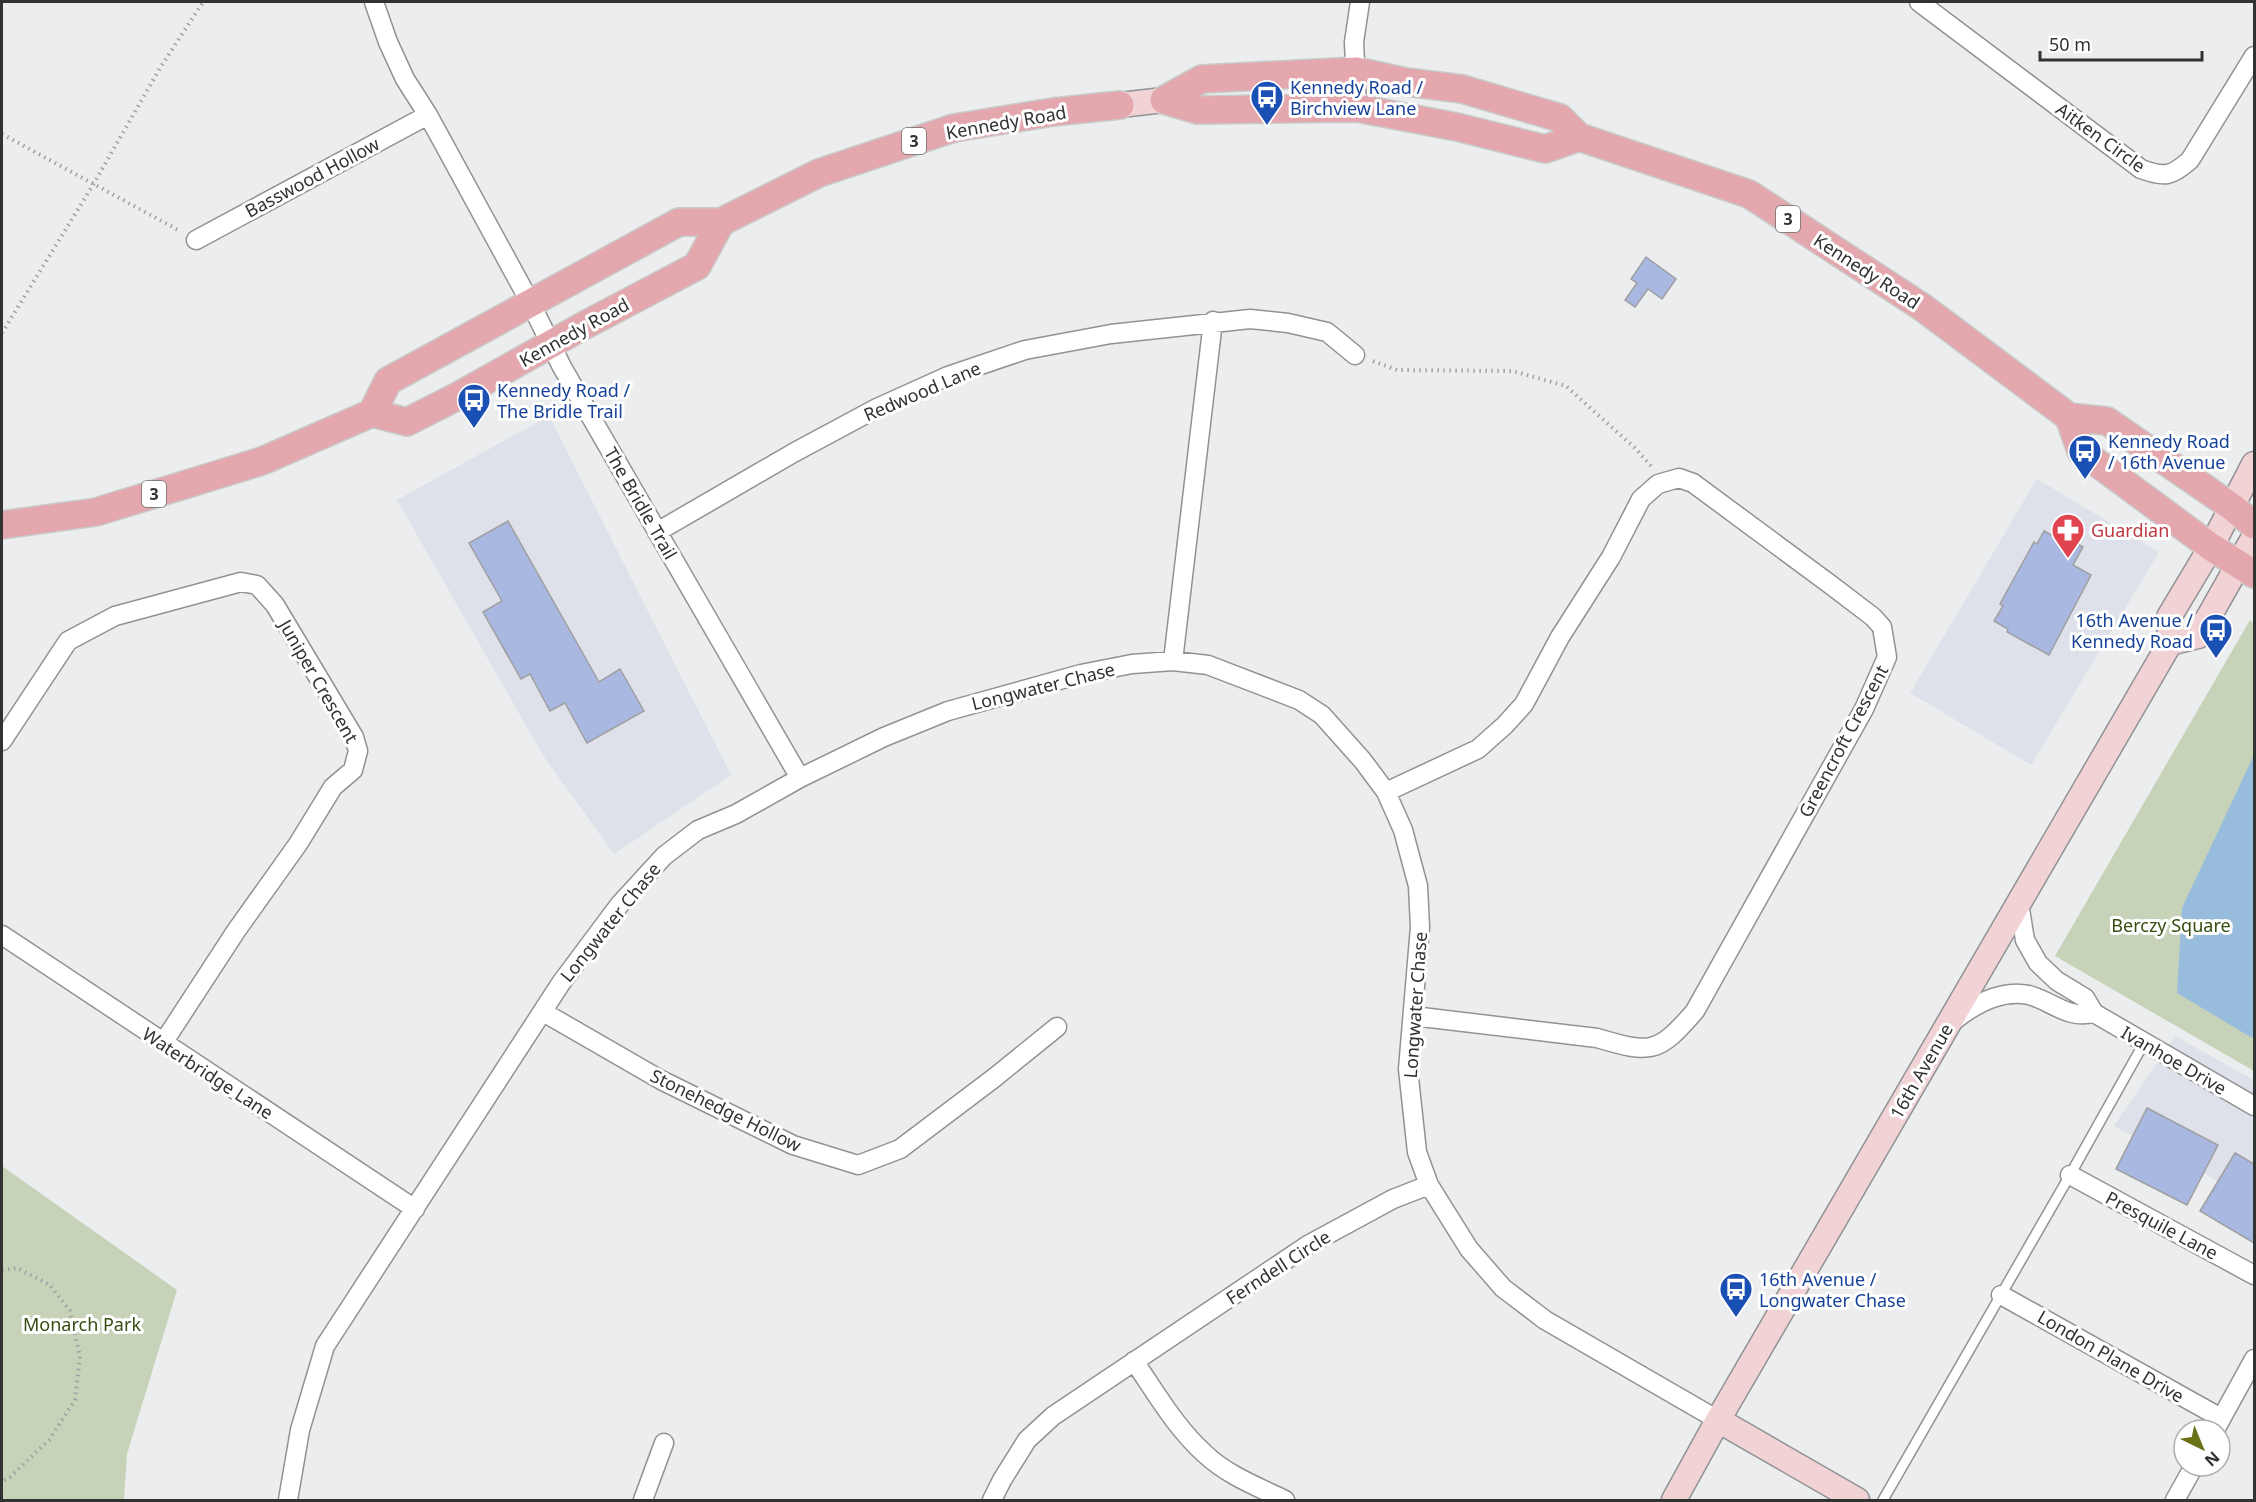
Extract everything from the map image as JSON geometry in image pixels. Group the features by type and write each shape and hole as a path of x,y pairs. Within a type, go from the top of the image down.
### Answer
{"main road":[{"name":"Kennedy Road","path":"721,222 697,266 406,422 372,412 388,381 679,222 721,222 819,173 954,128 1053,112 1164,100 1202,79 1356,71 1406,82 1462,89 1538,111 1560,118 1578,137 1749,194 1922,307 2069,417"},
{"name":"Kennedy Road","path":"1164,100 1198,110 1357,108 1545,149 1578,137"},
{"name":"3","path":"2,525 96,512 262,460 372,412"},
{"path":"2247,569 2211,547 2081,451 2069,417 2107,421 2232,507 2254,525"},
{"name":"16th Avenue","path":"1674,1500 1718,1420 2170,643 2169,617 2211,547 2254,464"},
{"path":"2170,643 2198,636 2247,569 2254,537"},
{"path":"1718,1420 1857,1500"}],"street":[{"name":"The Bridle Trail","path":"374,2 388,42 405,79 428,115 530,302 550,344 800,778"},
{"path":"1357,108 1354,42 1360,2"},
{"name":"Aitken Circle","path":"1919,2 2141,169 2155,174 2176,173 2190,160 2254,56"},
{"name":"Basswood Hollow","path":"196,240 428,115"},
{"name":"Redwood Lane","path":"657,532 795,452 877,408 948,376 1025,350 1111,334 1213,321 1250,319 1288,323 1327,332 1355,355"},
{"path":"1173,661 1213,321"},
{"name":"Greencroft Crescent","path":"1413,1016 1598,1038 1627,1047 1650,1048 1664,1044 1695,1011 1864,709 1882,671 1887,657 1886,645 1882,627 1874,617 1693,483 1679,478 1665,482"},
{"path":"1386,792 1478,749 1524,704 1560,637 1611,557 1641,499 1658,484 1665,482"},
{"name":"Juniper Crescent","path":"2,741 68,641 115,616 241,582 257,585 275,604 354,737 358,752 353,770 333,787 298,844 236,931 163,1043"},
{"name":"Longwater Chase","path":"288,1500 300,1430 325,1346 561,983 620,904 664,856 698,830 735,814 800,778 884,737 948,711 1081,674 1132,664 1173,661 1208,665 1299,700 1322,715 1363,761 1386,792 1403,830 1418,886 1420,927 1408,1069 1417,1152 1429,1185 1469,1249 1503,1288 1545,1320 1718,1420"},
{"name":"Ivanhoe Drive","path":"2019,903 2025,940 2038,963 2057,981 2085,998 2094,1013 2254,1106"},
{"name":"Waterbridge Lane","path":"2,935 415,1209"},
{"name":"Ivanhoe Drive","path":"1947,1026 1967,1010 1998,995 2028,995 2078,1017 2094,1013"},
{"name":"Stonehedge Hollow","path":"543,1012 661,1080 793,1145 858,1165 900,1149 1057,1027"},
{"name":"Presquile Lane","path":"2070,1175 2254,1275"},
{"name":"Ferndell Circle","path":"992,1500 1027,1440 1053,1416 1308,1245 1394,1199 1429,1185"},
{"name":"London Plane Drive","path":"2001,1295 2208,1418"},
{"path":"2221,1418 2254,1359"},
{"path":"1134,1361 1171,1416 1205,1455 1238,1477 1286,1500"},
{"path":"643,1500 664,1443"},
{"path":"2175,1500 2187,1478"}],"lane":[{"path":"1883,1500 2144,1043"}],"path":[{"path":"2,333 93,185 160,68 203,2"},
{"path":"2,134 196,240"},
{"path":"1355,355 1397,370 1513,371 1566,386 1635,448 1665,482"},
{"path":"2,1270 17,1268 50,1285 70,1311 80,1356 75,1400 49,1440 2,1482"}],"shaded area":[{"path":"549,416 731,775 614,854 544,757 397,500"},
{"path":"2037,479 2159,552 2031,765 1910,693"},
{"path":"2175,1036 2254,1080 2254,1200 2114,1126"}],"green space":[{"name":"Berczy Square","path":"2250,620 2254,624 2254,1071 2055,956"},
{"name":"Monarch Park","path":"2,1166 177,1290 127,1454 124,1500 2,1500"}],"water":[{"path":"2254,755 2254,1033 2252,1038 2177,993 2182,908"}],"building":[{"path":"1646,257 1676,279 1662,299 1648,289 1635,307 1625,300 1637,283 1631,279"},
{"path":"508,521 599,682 620,669 644,711 587,743 565,703 550,711 530,674 521,679 483,612 502,601 469,543"},
{"path":"2044,531 2062,541 2065,536 2083,547 2073,565 2091,575 2049,655 2007,632 2008,629 1994,621 2003,606 2000,604 2034,542 2037,544"},
{"path":"2147,1108 2218,1145 2187,1205 2116,1169"},
{"path":"2235,1153 2254,1164 2254,1243 2200,1211"}],"place":[{"name":"Kennedy Road / Birchview Lane","path":"1267,126"},
{"name":"Kennedy Road / The Bridle Trail","path":"474,429"},
{"name":"Kennedy Road / 16th Avenue","path":"2085,480"},
{"name":"Guardian","path":"2068,559"},
{"name":"16th Avenue / Kennedy Road","path":"2216,659"},
{"name":"16th Avenue / Longwater Chase","path":"1736,1318"}]}
